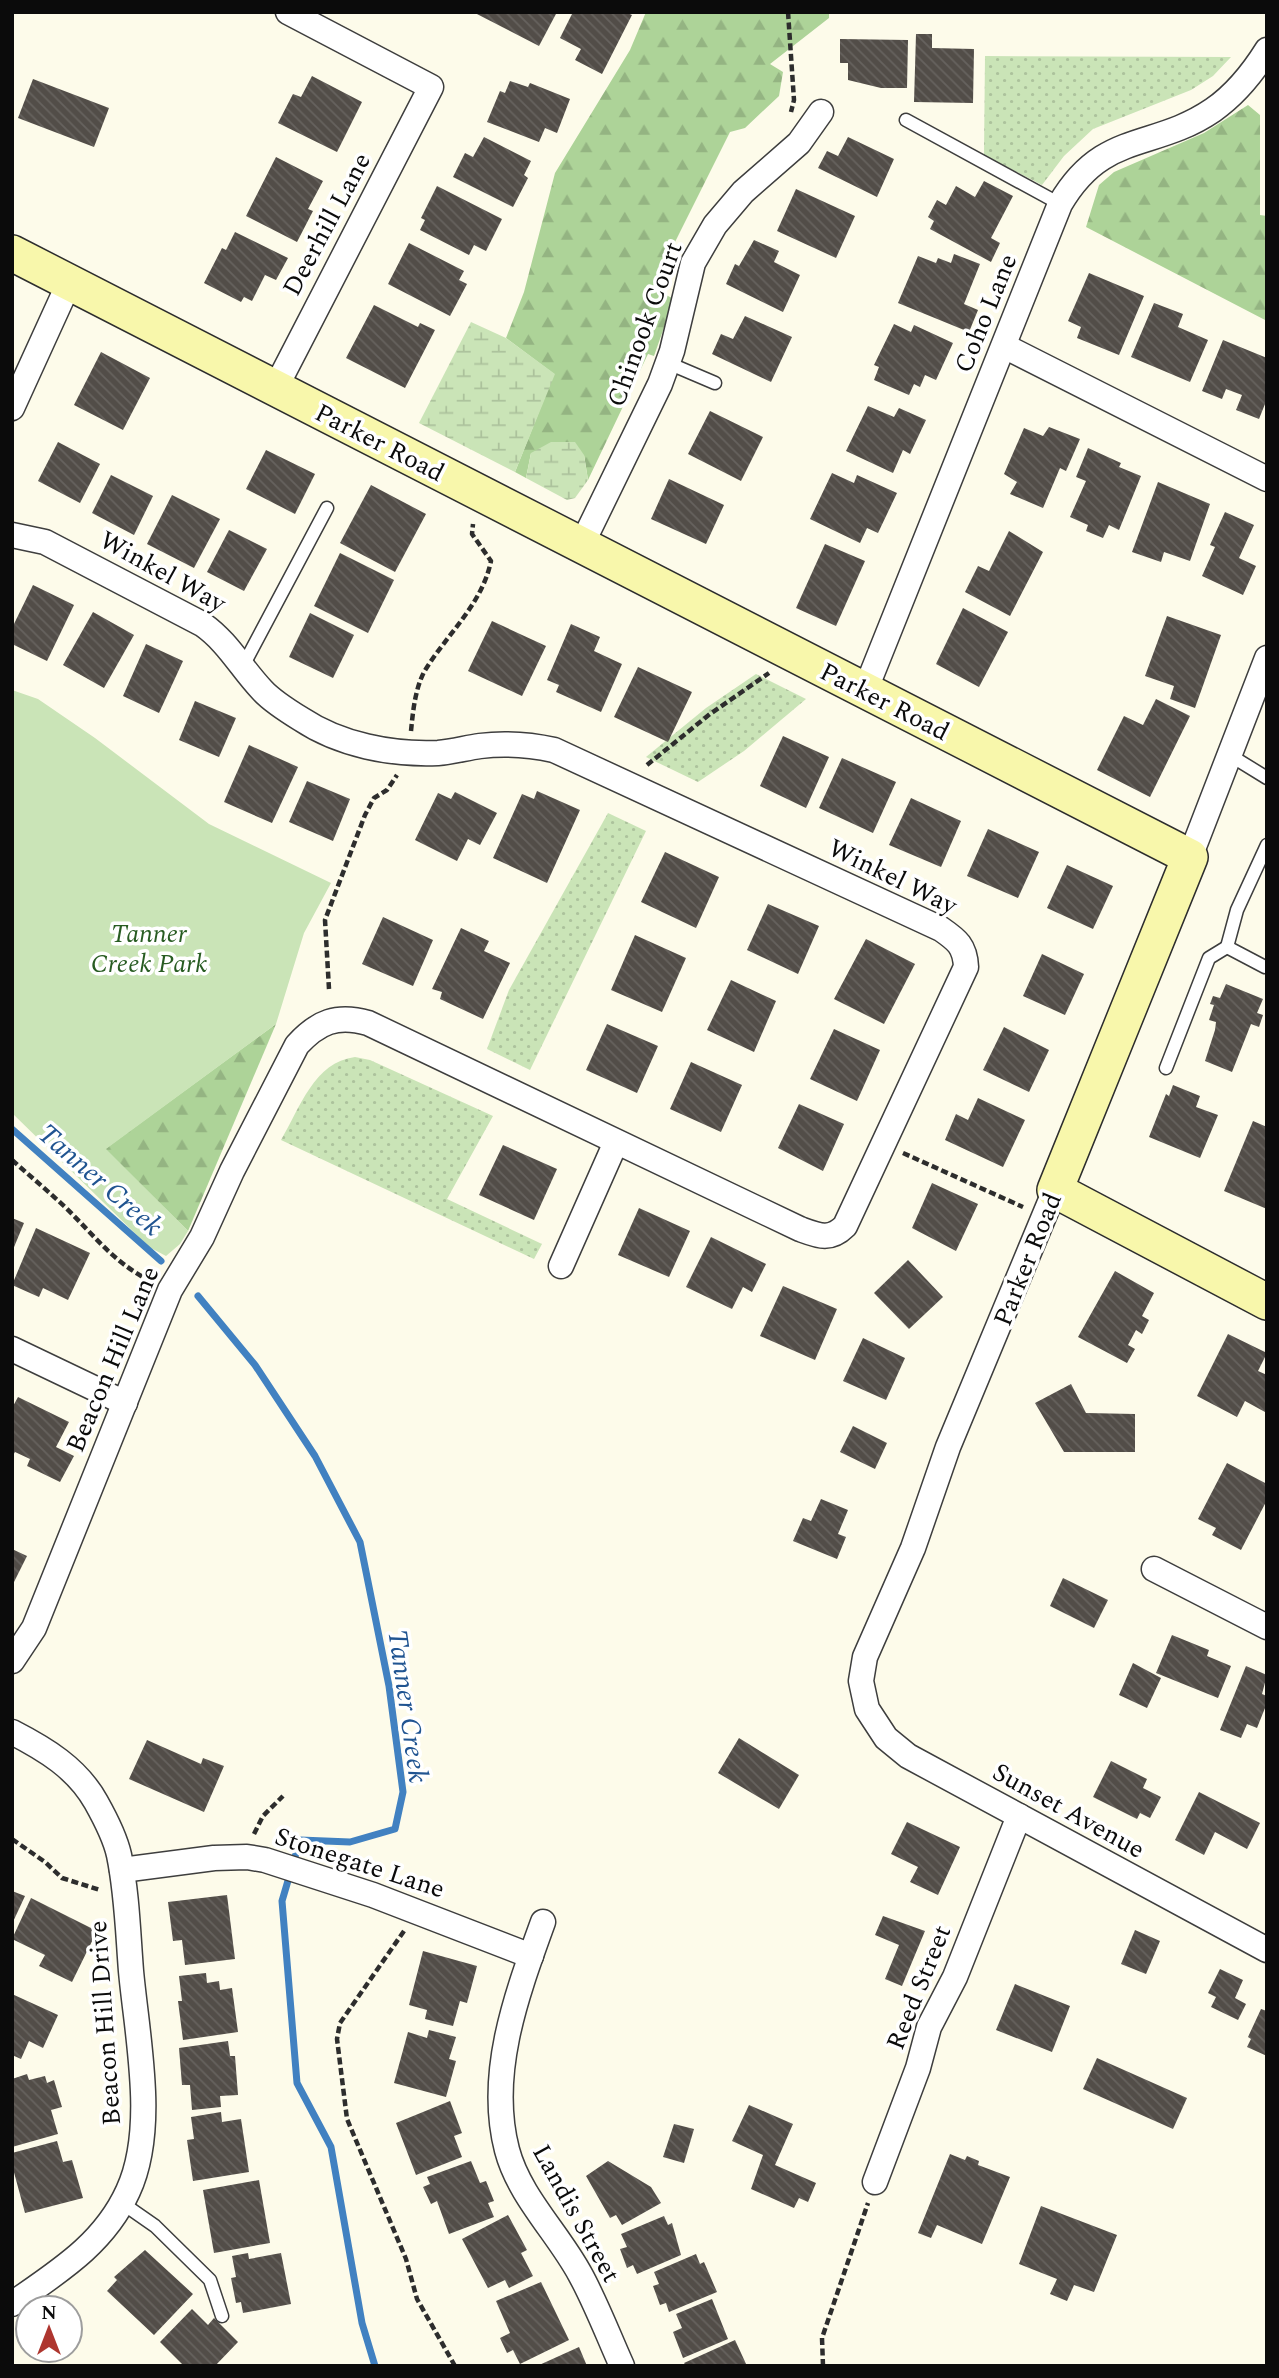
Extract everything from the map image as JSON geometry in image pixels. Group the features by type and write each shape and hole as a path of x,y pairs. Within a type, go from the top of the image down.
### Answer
{"street":[{"name":"Deerhill Lane","path":"275,388 432,87 288,12"},
{"name":"Coho Lane","path":"865,691 1060,204 1075,179 1095,161 1141,140 1180,127 1212,111 1244,84 1267,50"},
{"name":"Chinook Court","path":"581,546 667,363 693,263 715,225 743,192 799,143 821,112"},
{"name":"Parker Road","path":"12,253 1190,857 948,1447 913,1548 865,1657 861,1681 864,1700"},
{"path":"12,408 69,283"},
{"path":"1004,346 1267,479"},
{"name":"Winkel Way","path":"12,535 46,541 202,624 222,638 263,692 302,720 363,747 428,753 482,746 536,746 554,750 940,929 958,940 965,952 966,967 960,982 854,1209 845,1226 836,1235 825,1237 800,1229 368,1023 347,1018 328,1020"},
{"path":"1190,857 1267,658"},
{"name":"Beacon Hill Lane","path":"12,1661 34,1628 170,1290 202,1237 232,1171 297,1045 311,1030 328,1020"},
{"path":"561,1266 616,1142"},
{"path":"1049,1204 1267,1302"},
{"path":"12,1349 125,1403"},
{"path":"1154,1569 1267,1627"},
{"name":"Sunset Avenue","path":"864,1700 880,1730 908,1756 1267,1950"},
{"name":"Beacon Hill Drive","path":"12,1732 59,1759 85,1786 114,1838 122,1870 143,2118 136,2170 122,2203 79,2257 12,2304"},
{"name":"Reed Street","path":"875,2182 918,2068 929,2027 955,1977 1019,1816"},
{"name":"Stonegate Lane","path":"122,1870 214,1858 247,1857 259,1851 531,1956"},
{"name":"Landis Street","path":"543,1922 503,2055 499,2086 501,2118 508,2153 526,2189 580,2273 622,2366"}],"lane":[{"path":"906,120 1060,204"},
{"path":"667,363 715,383"},
{"path":"243,666 327,508"},
{"path":"1228,754 1267,778"},
{"path":"1166,1068 1209,958 1227,947 1237,910 1267,845"},
{"path":"1227,947 1265,967"},
{"path":"122,2203 155,2226 209,2280 222,2316"}],"path":[{"path":"788,12 791,73"},
{"path":"412,724 416,691 424,673 468,612 489,573 491,561 472,534 473,524"},
{"path":"647,765 771,670"},
{"path":"329,989 325,920 374,798 395,781"},
{"path":"912,1157 1014,1203"},
{"path":"12,1160 65,1207 124,1267 170,1290"},
{"path":"259,1851 263,1816 283,1796"},
{"path":"12,1839 45,1862 62,1878 109,1892"},
{"path":"406,1927 340,2023 337,2039 343,2101 363,2160 406,2259 416,2299 455,2366"},
{"path":"823,2366 822,2338 875,2182"}],"green space":[{"path":"646,12 829,12 829,18 770,64 783,72 779,96 745,128 730,132 652,288 674,299 654,356 648,354 588,480 584,455 531,453 526,478 515,472 554,374 506,338 524,292 555,173 630,50"},
{"path":"985,56 1231,57 1213,76 1191,90 1093,129 1064,156 1042,185 984,155"},
{"path":"1248,105 1260,115 1260,215 1267,216 1267,321 1086,227 1099,185 1114,172 1204,133"},
{"path":"471,322 506,338 555,374 515,472 419,423"},
{"path":"551,442 575,442 584,455 588,480 575,498 567,500 526,478 531,453"},
{"path":"756,674 806,699 744,751 698,782 646,757 706,708"},
{"name":"Tanner Creek Park","path":"12,690 38,699 95,738 209,824 331,883 304,933 276,1024 106,1149 188,1231 180,1244 166,1256 149,1247 12,1113"},
{"path":"608,813 646,831 530,1070 487,1049 509,990"},
{"path":"276,1024 188,1231 105,1149"},
{"path":"355,1057 370,1060 493,1116 447,1199 542,1244 534,1259 281,1140 302,1101 319,1077 341,1061"}],"building":[{"path":"473,12 557,12 539,46"},
{"path":"573,12 625,12 632,15 602,74 575,60 581,49 560,38"},
{"path":"916,34 932,34 932,48 974,49 973,103 914,102"},
{"path":"840,39 908,40 907,88 881,88 848,80 848,63 840,63"},
{"path":"312,76 362,102 337,152 278,123 293,94 301,97"},
{"path":"33,79 109,108 94,147 18,118"},
{"path":"510,81 528,87 530,83 570,99 557,133 545,128 539,142 487,122 500,91 505,93"},
{"path":"484,137 531,161 524,175 528,178 513,207 453,177 465,153 473,157"},
{"path":"848,137 894,159 877,197 818,168 827,151 838,156"},
{"path":"276,157 323,181 308,209 313,211 297,242 246,216"},
{"path":"984,181 1013,196 991,238 1000,243 991,262 930,229 934,221 928,217 937,200 946,205 956,186 975,197"},
{"path":"437,186 502,219 486,251 474,245 469,255 420,230 425,220 421,218"},
{"path":"796,189 855,216 836,258 777,231"},
{"path":"235,232 288,258 276,280 265,275 252,301 244,297 241,302 204,283 222,248 226,250"},
{"path":"754,240 779,251 774,262 800,275 783,312 726,284 735,264 739,266"},
{"path":"409,243 464,271 459,280 467,284 450,316 388,284"},
{"path":"954,254 980,264 964,304 978,310 969,332 898,303 918,256 936,263 938,258 951,263"},
{"path":"1089,273 1144,296 1119,355 1077,338 1081,327 1068,321"},
{"path":"1154,303 1183,314 1178,327 1208,340 1190,382 1131,357"},
{"path":"374,305 418,327 420,323 435,330 405,388 346,358"},
{"path":"745,316 792,337 771,382 712,354 721,334 733,339"},
{"path":"894,324 911,332 914,325 953,343 936,380 925,375 920,387 914,384 909,395 874,380 879,367 874,365"},
{"path":"1223,340 1267,358 1267,399 1259,419 1236,410 1242,395 1226,389 1222,399 1202,391"},
{"path":"101,352 150,378 123,430 74,405"},
{"path":"868,406 894,417 899,408 926,420 910,454 903,450 893,473 846,451"},
{"path":"710,411 763,437 741,481 688,454"},
{"path":"1049,427 1080,439 1066,471 1060,468 1043,508 1010,494 1017,482 1004,474 1024,428 1043,436"},
{"path":"58,442 100,464 80,503 38,481"},
{"path":"1088,448 1121,463 1119,467 1141,476 1119,530 1109,525 1103,538 1086,531 1088,525 1070,517 1086,481 1076,477"},
{"path":"266,450 315,474 295,514 246,489"},
{"path":"832,473 854,483 857,475 897,493 878,533 867,528 860,543 810,519"},
{"path":"111,475 153,496 134,535 92,513"},
{"path":"669,479 724,505 706,544 651,519"},
{"path":"1158,482 1210,504 1190,561 1164,552 1161,562 1132,552"},
{"path":"371,485 426,514 395,572 340,543"},
{"path":"172,495 220,519 194,568 147,544"},
{"path":"1225,512 1254,525 1239,558 1256,566 1243,595 1202,576 1215,547 1210,545"},
{"path":"229,530 267,549 244,591 207,572"},
{"path":"1009,531 1043,552 1010,616 965,592 978,566 989,571"},
{"path":"825,544 865,561 836,626 796,608"},
{"path":"340,553 394,580 368,633 314,606"},
{"path":"33,585 74,605 47,661 12,644 12,628"},
{"path":"963,608 1008,632 979,687 936,664"},
{"path":"93,612 134,635 104,688 63,665"},
{"path":"310,613 354,635 333,678 289,657"},
{"path":"1167,616 1221,635 1195,708 1170,699 1174,686 1145,676"},
{"path":"492,621 546,646 522,696 468,671"},
{"path":"571,624 600,637 594,651 622,664 601,712 556,692 559,685 547,680"},
{"path":"146,644 183,661 159,713 123,696"},
{"path":"638,667 692,692 668,742 614,717"},
{"path":"1156,699 1190,716 1150,797 1097,770 1124,716 1143,725"},
{"path":"195,701 236,718 219,757 179,740"},
{"path":"783,736 829,757 806,808 760,786"},
{"path":"249,745 298,767 272,823 224,802"},
{"path":"842,758 896,782 873,833 819,808"},
{"path":"307,781 350,799 333,841 289,822"},
{"path":"537,791 580,810 547,883 493,858 522,794 534,799"},
{"path":"455,792 497,813 480,845 468,839 457,861 415,840 438,793 451,799"},
{"path":"911,798 961,821 941,867 889,845"},
{"path":"988,829 1039,852 1018,898 967,876"},
{"path":"665,852 719,877 696,928 641,902"},
{"path":"1067,865 1113,886 1093,929 1047,908"},
{"path":"768,904 819,926 798,974 747,950"},
{"path":"383,917 433,940 413,986 362,964"},
{"path":"461,928 489,941 484,951 510,963 483,1019 440,999 442,992 432,989"},
{"path":"635,935 686,958 662,1012 611,990"},
{"path":"866,939 915,964 884,1024 834,999"},
{"path":"1042,954 1084,974 1065,1015 1023,996"},
{"path":"731,980 776,1001 754,1052 707,1030"},
{"path":"1226,984 1263,999 1257,1013 1263,1015 1259,1027 1251,1024 1232,1072 1205,1061 1216,1022 1209,1020 1214,1005 1210,1004 1213,996 1220,998"},
{"path":"607,1024 658,1046 637,1093 586,1070"},
{"path":"1004,1027 1049,1050 1029,1092 983,1070"},
{"path":"834,1029 880,1050 857,1101 810,1079"},
{"path":"691,1062 742,1085 721,1132 670,1109"},
{"path":"1173,1085 1200,1096 1196,1107 1218,1115 1200,1158 1149,1137 1166,1094 1169,1096"},
{"path":"978,1098 1025,1120 1003,1167 945,1140 956,1114 968,1120"},
{"path":"799,1104 844,1124 823,1171 778,1148"},
{"path":"1253,1121 1267,1127 1267,1209 1224,1191"},
{"path":"503,1145 557,1169 534,1220 479,1195"},
{"path":"932,1183 978,1204 956,1251 912,1228"},
{"path":"639,1208 690,1231 669,1277 618,1255"},
{"path":"12,1218 24,1223 12,1252"},
{"path":"36,1228 90,1253 68,1300 43,1288 39,1297 12,1285"},
{"path":"711,1237 766,1264 752,1292 743,1287 732,1309 686,1287"},
{"path":"908,1260 943,1297 909,1329 874,1293"},
{"path":"1115,1271 1154,1293 1142,1316 1149,1320 1142,1334 1136,1330 1128,1345 1135,1349 1127,1363 1078,1337"},
{"path":"783,1286 837,1309 815,1360 760,1336"},
{"path":"1228,1334 1267,1353 1258,1371 1267,1375 1265,1412 1245,1401 1237,1417 1197,1396"},
{"path":"863,1338 905,1358 886,1400 843,1381"},
{"path":"1071,1384 1086,1413 1135,1414 1135,1452 1064,1452 1035,1403"},
{"path":"18,1397 69,1422 56,1447 74,1456 60,1482 27,1466 30,1459 15,1452 12,1457 12,1408"},
{"path":"853,1426 887,1443 875,1469 840,1452"},
{"path":"1227,1463 1267,1484 1267,1500 1241,1550 1212,1535 1216,1528 1198,1519"},
{"path":"821,1499 848,1510 838,1534 846,1537 837,1559 793,1541 803,1518 811,1521"},
{"path":"12,1549 27,1556 12,1586"},
{"path":"1063,1578 1108,1600 1094,1628 1050,1606"},
{"path":"1172,1635 1209,1650 1207,1656 1231,1666 1218,1698 1156,1673"},
{"path":"1133,1663 1161,1678 1147,1708 1119,1695"},
{"path":"1246,1666 1267,1675 1262,1694 1267,1696 1267,1703 1257,1728 1247,1724 1241,1738 1220,1730"},
{"path":"739,1738 799,1775 779,1809 718,1773"},
{"path":"147,1740 201,1764 203,1758 224,1766 204,1812 129,1779"},
{"path":"1111,1761 1147,1779 1143,1788 1161,1797 1150,1818 1140,1813 1137,1819 1093,1797"},
{"path":"1199,1792 1260,1823 1247,1849 1215,1832 1204,1855 1175,1840"},
{"path":"907,1822 960,1847 938,1895 910,1882 918,1867 891,1854"},
{"path":"12,1891 25,1896 12,1924"},
{"path":"227,1895 235,1959 185,1965 182,1940 173,1941 168,1902"},
{"path":"31,1898 97,1931 72,1982 39,1966 45,1955 12,1939"},
{"path":"883,1916 925,1931 902,1986 885,1979 899,1945 875,1935"},
{"path":"1135,1930 1160,1941 1146,1974 1121,1964"},
{"path":"423,1951 477,1966 467,2003 460,2001 453,2026 425,2019 427,2010 409,2005"},
{"path":"1220,1969 1243,1980 1235,1998 1246,2004 1238,2020 1211,2007 1216,1997 1208,1993"},
{"path":"206,1973 207,1983 219,1981 220,1990 232,1988 238,2032 183,2040 178,2001 182,2001 179,1976"},
{"path":"1015,1984 1070,2006 1052,2052 996,2030"},
{"path":"12,1994 58,2015 43,2048 29,2041 21,2059 12,2055"},
{"path":"1261,2009 1267,2011 1267,2056 1247,2047 1251,2039 1248,2037"},
{"path":"429,2030 456,2037 449,2059 456,2061 446,2097 394,2083 408,2032 427,2038"},
{"path":"228,2041 230,2056 235,2056 238,2095 220,2096 221,2107 192,2110 190,2085 182,2085 179,2048"},
{"path":"1097,2058 1187,2098 1173,2129 1083,2089"},
{"path":"27,2074 29,2080 45,2076 47,2083 54,2080 62,2107 51,2110 58,2134 12,2147 12,2079"},
{"path":"450,2101 462,2133 454,2136 462,2157 416,2175 396,2123"},
{"path":"749,2105 793,2124 775,2165 816,2183 808,2202 799,2198 794,2208 751,2189 763,2155 732,2141"},
{"path":"221,2112 222,2122 241,2119 249,2172 193,2181 187,2140 194,2139 191,2117"},
{"path":"674,2124 694,2129 684,2163 663,2157"},
{"path":"57,2141 63,2162 72,2160 83,2198 25,2213 12,2165 12,2153"},
{"path":"950,2154 965,2160 967,2156 979,2161 978,2165 1010,2177 982,2244 937,2225 931,2238 918,2233"},
{"path":"471,2161 480,2183 486,2181 494,2201 488,2203 494,2217 449,2234 437,2201 431,2204 423,2187 430,2184 427,2177"},
{"path":"608,2161 651,2187 661,2203 622,2225 616,2215 610,2218 586,2176"},
{"path":"259,2180 270,2243 214,2253 203,2190"},
{"path":"1041,2206 1117,2235 1094,2292 1074,2285 1067,2301 1050,2294 1057,2279 1019,2264"},
{"path":"508,2215 527,2250 521,2253 533,2276 509,2288 505,2280 488,2288 462,2239"},
{"path":"664,2216 668,2225 672,2223 681,2255 637,2274 633,2265 627,2268 620,2249 627,2247 621,2234"},
{"path":"145,2250 193,2294 154,2335 107,2291 117,2280 114,2277"},
{"path":"248,2253 249,2259 281,2253 291,2304 243,2313 241,2302 236,2303 231,2278 236,2277 232,2256"},
{"path":"696,2254 700,2264 704,2262 717,2292 669,2312 666,2303 660,2305 653,2286 659,2284 654,2272"},
{"path":"541,2282 569,2340 520,2364 513,2350 507,2353 500,2338 510,2333 496,2301"},
{"path":"712,2299 728,2339 683,2358 673,2332 682,2328 676,2314"},
{"path":"192,2309 208,2325 214,2318 238,2342 215,2366 184,2366 160,2342"},
{"path":"735,2340 747,2366 686,2366 684,2363"},
{"path":"579,2347 587,2366 537,2366"}],"waterway":[{"name":"Tanner Creek","path":"12,1129 161,1261"},
{"name":"Tanner Creek","path":"198,1296 255,1365 315,1456 360,1542 389,1686 403,1792 395,1829 350,1842 300,1840 282,1901 297,2083 331,2147 362,2323 375,2366"}]}
